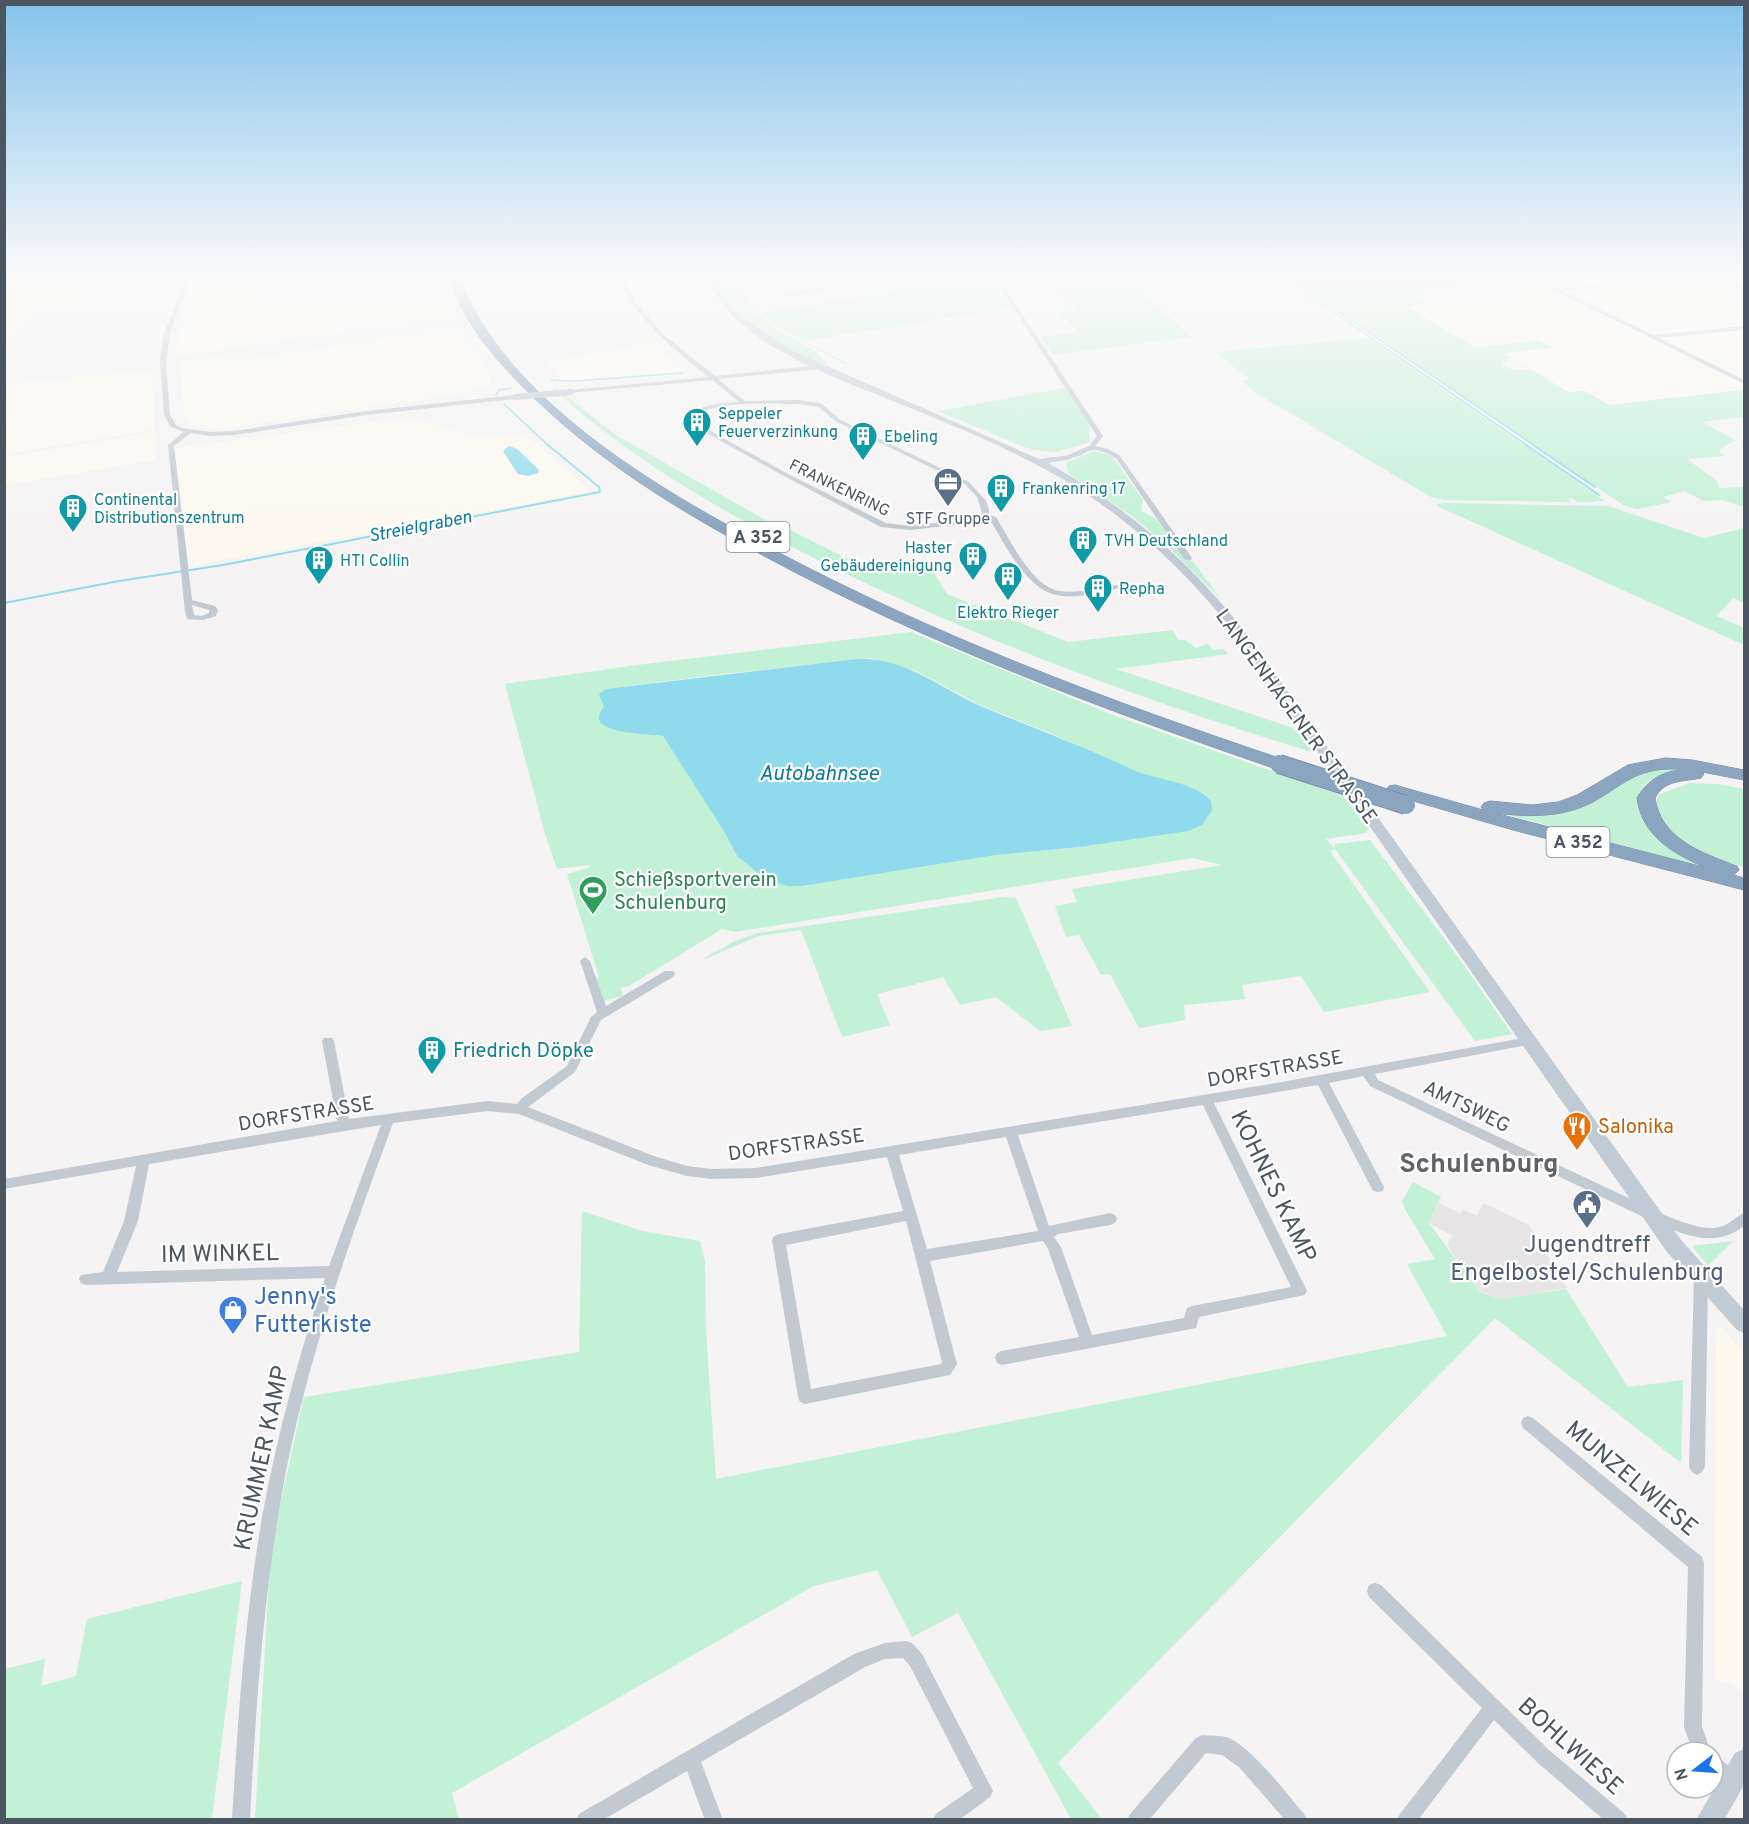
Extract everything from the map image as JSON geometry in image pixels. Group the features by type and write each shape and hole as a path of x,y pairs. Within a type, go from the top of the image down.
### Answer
{"highway":[{"name":"A 352","path":"503,359 535,393 604,451 692,510 812,576 935,634 1116,708 1619,865 1744,897"},
{"name":"A 352","path":"517,359 539,384 616,448 712,511 821,570 946,628 1283,760"},
{"path":"1405,797 1521,811 1553,810 1573,805 1596,793 1621,774 1640,766 1666,764 1697,766 1744,775"},
{"path":"1744,781 1703,774 1686,774 1664,779 1649,790 1646,807 1653,823 1672,842 1691,854 1744,875"},
{"name":"A 352","path":"1405,797 1744,884"}],"main road":[{"path":"794,369 801,362 801,359"},
{"name":"LANGENHAGENER STRASSE","path":"806,359 1041,464 1107,503 1182,564 1219,605 1651,1216 1701,1278 1744,1324"},
{"path":"1041,464 1067,458"},
{"path":"1066,478 1062,463 1067,458"},
{"path":"1709,1820 1738,1773"}],"street":[{"path":"164,359 162,371 170,422 173,426 189,432 210,434 235,433 378,412 782,372 818,365"},
{"path":"690,359 744,403"},
{"path":"1050,359 1098,432 1099,440 1091,447 1067,458"},
{"path":"1697,359 1744,382"},
{"path":"782,372 818,365"},
{"name":"FRANKENRING","path":"806,402 821,405 837,420 967,483 986,506 986,514 971,521 910,528 890,527 843,506 752,457 696,425 689,418 690,414 701,410 744,403 806,402"},
{"path":"188,600 171,445 189,432"},
{"path":"1091,447 1106,450 1118,458 1188,558"},
{"path":"983,516 993,519 1034,580 1043,588 1067,593 1116,587"},
{"path":"585,961 603,1012"},
{"path":"520,1108 526,1101 571,1069 592,1023 603,1012 669,974"},
{"path":"328,1041 344,1125"},
{"name":"DORFSTRASSE","path":"4,1184 344,1125 488,1106 520,1108 652,1161 702,1173 756,1173 1208,1100 1529,1041"},
{"name":"AMTSWEG","path":"1367,1072 1374,1083 1651,1216 1696,1231 1719,1233 1730,1231 1744,1219"},
{"path":"1322,1080 1378,1187"},
{"name":"KOHNES KAMP","path":"1088,1342 1191,1323 1192,1312 1300,1291 1208,1100"},
{"name":"KRUMMER KAMP","path":"241,1820 248,1680 265,1545 294,1406 333,1272 389,1119"},
{"path":"1002,1358 1088,1342 1010,1131"},
{"path":"891,1150 911,1215 950,1364 945,1370 805,1397 779,1240 846,1229 858,1223 911,1215"},
{"path":"108,1278 131,1221 144,1160"},
{"path":"922,1256 1047,1235 1056,1229 1110,1219"},
{"name":"IM WINKEL","path":"86,1279 333,1272"},
{"path":"1697,1467 1701,1278"},
{"name":"MUNZELWIESE","path":"1528,1423 1696,1563 1694,1727 1697,1740"},
{"name":"BOHLWIESE","path":"1375,1591 1564,1776 1619,1820"},
{"path":"585,1820 664,1772 691,1759 861,1660 885,1651 906,1649 916,1660 984,1791 942,1820"},
{"name":"BOHLWIESE","path":"1406,1820 1493,1707"},
{"path":"1136,1820 1202,1744 1225,1746 1245,1761 1298,1820"},
{"path":"691,1759 714,1820"}],"shaded area":[{"path":"225,359 226,362 246,359 480,359 491,374 490,385 466,393 233,427 213,429 194,427 184,414 180,361"},
{"path":"671,359 686,372 591,379 560,378 546,361"},
{"path":"1515,359 1694,359 1744,384 1744,390 1609,405 1585,391 1568,392"},
{"path":"1703,359 1744,359 1744,379"},
{"path":"152,370 155,430 5,454 5,384"},
{"path":"411,417 468,435 527,436 589,488 584,493 196,565 188,561 175,448"},
{"path":"155,432 156,460 5,485 5,457"},
{"path":"1439,1203 1461,1214 1463,1210 1477,1216 1483,1203 1529,1225 1567,1288 1500,1299 1480,1291 1449,1248 1448,1242 1453,1236 1429,1223"},
{"path":"1716,1328 1722,1328 1744,1353 1744,1692 1733,1685 1715,1679"}],"green space":[{"path":"808,359 824,359 827,364"},
{"path":"835,359 848,363 844,364"},
{"path":"1224,359 1400,359 1605,501 1577,502 1568,498 1570,502 1445,500 1431,497 1256,393 1242,381 1249,379"},
{"path":"1408,359 1508,359 1501,366 1514,370 1532,370 1568,392 1585,391 1609,405 1744,390 1744,417 1702,422 1737,441 1731,442 1719,451 1724,456 1687,459 1717,481 1719,488 1744,487 1744,507 1723,500 1703,501 1685,491 1663,497 1671,502 1637,509 1623,505"},
{"path":"552,388 557,388 614,434 769,522 784,527 868,569 929,565 947,594 1068,642 1173,630 1178,640 1185,640 1196,648 1208,644 1213,650 1224,649 1228,654 1116,669 1293,728 1315,753 1126,691 1064,668 882,591 786,544 715,505 614,439"},
{"path":"1065,388 1089,423 1090,442 1056,452 1032,450 938,411"},
{"path":"1094,451 1111,455 1143,500 1141,511 1156,519 1222,600 1136,519 1068,473 1066,463"},
{"path":"1444,503 1608,506 1704,538 1744,528 1744,603 1733,598 1717,616 1744,628 1744,645 1435,505"},
{"path":"911,632 1113,715 1343,796 1368,828 1366,833 1326,839 1335,849 1330,851 1430,992 1324,1012 1301,976 1242,985 1245,999 1184,1005 1185,1020 1139,1028 1110,974 1101,975 1079,935 1066,937 1055,906 1077,902 1072,889 1222,865 1193,858 735,932 722,929 629,986 621,988 623,996 604,1001 596,978 599,977 567,874 591,867 590,865 557,869 545,834 505,684 637,665","holes":["870,658 916,671 980,705 1132,770 1170,783 1202,825 1189,831 1080,847 996,855 802,886 787,886 737,856 725,833 663,736 613,730 604,707 606,689 722,674"]},
{"path":"1671,766 1744,777 1744,779 1691,772 1672,774 1655,778 1643,787 1639,800 1644,820 1723,872 1501,813 1544,814 1624,777"},
{"path":"1689,783 1718,784 1744,789 1744,867 1716,858 1686,843 1672,833 1663,822 1657,809 1658,795"},
{"path":"1370,840 1453,950 1512,1034 1475,1041 1335,849 1335,844"},
{"path":"1004,897 1016,898 1072,1026 1040,1031 996,997 960,1005 943,977 877,994 890,1025 842,1037 801,930 759,936 704,958 737,940 758,933"},
{"path":"1413,1182 1441,1197 1429,1223 1480,1292 1500,1299 1566,1289 1628,1387 1683,1380 1681,1463 1495,1318 1058,1763 1102,1819 1071,1819 958,1613 912,1637 877,1570 814,1586 452,1793 459,1819 255,1820 271,1545 304,1397 579,1352 582,1211 642,1231 700,1241 705,1261 706,1331 716,1479 1447,1336 1407,1264 1435,1259 1402,1201"},
{"path":"1733,1241 1708,1266 1692,1246"},
{"path":"242,1581 212,1819 5,1819 5,1669 45,1659 41,1686 76,1676 87,1619"}],"water":[{"path":"509,446 517,449 539,470 538,473 528,476 518,474 503,451"},
{"name":"Autobahnsee","path":"857,659 891,663 907,669 983,707 1141,773 1194,789 1211,801 1212,810 1202,825 1189,831 1080,847 996,855 802,886 787,886 766,879 737,856 725,833 663,736 614,730 600,722 600,712 604,707 599,694 606,689"}],"waterway":[{"path":"1402,359 1528,446"},
{"path":"1408,359 1535,446"},
{"name":"Streielgraben","path":"551,380 576,381 682,373"},
{"name":"Streielgraben","path":"496,395 499,390 512,388"},
{"name":"Streielgraben","path":"504,404 549,446"},
{"name":"Streielgraben","path":"4,603 119,581 223,565 600,492 599,487 548,445"},
{"path":"1526,445 1599,495"},
{"path":"1533,445 1595,487"}],"place":[{"name":"Seppeler Feuerverzinkung","path":"697,448"},
{"name":"Ebeling","path":"863,462"},
{"name":"STF Gruppe","path":"948,508"},
{"name":"Frankenring 17","path":"1001,514"},
{"name":"Continental Distributionszentrum","path":"73,534"},
{"name":"TVH Deutschland","path":"1083,566"},
{"name":"Haster Gebäudereinigung","path":"973,582"},
{"name":"HTI Collin","path":"319,586"},
{"name":"Elektro Rieger","path":"1008,602"},
{"name":"Repha","path":"1098,614"},
{"name":"Schießsportverein Schulenburg","path":"593,916"},
{"name":"Friedrich Döpke","path":"432,1076"},
{"name":"Salonika","path":"1577,1152"},
{"name":"Jugendtreff Engelbostel/Schulenburg","path":"1587,1230"},
{"name":"Jenny's Futterkiste","path":"233,1336"}],"district":[{"name":"Schulenburg","path":"1479,1163"}]}
